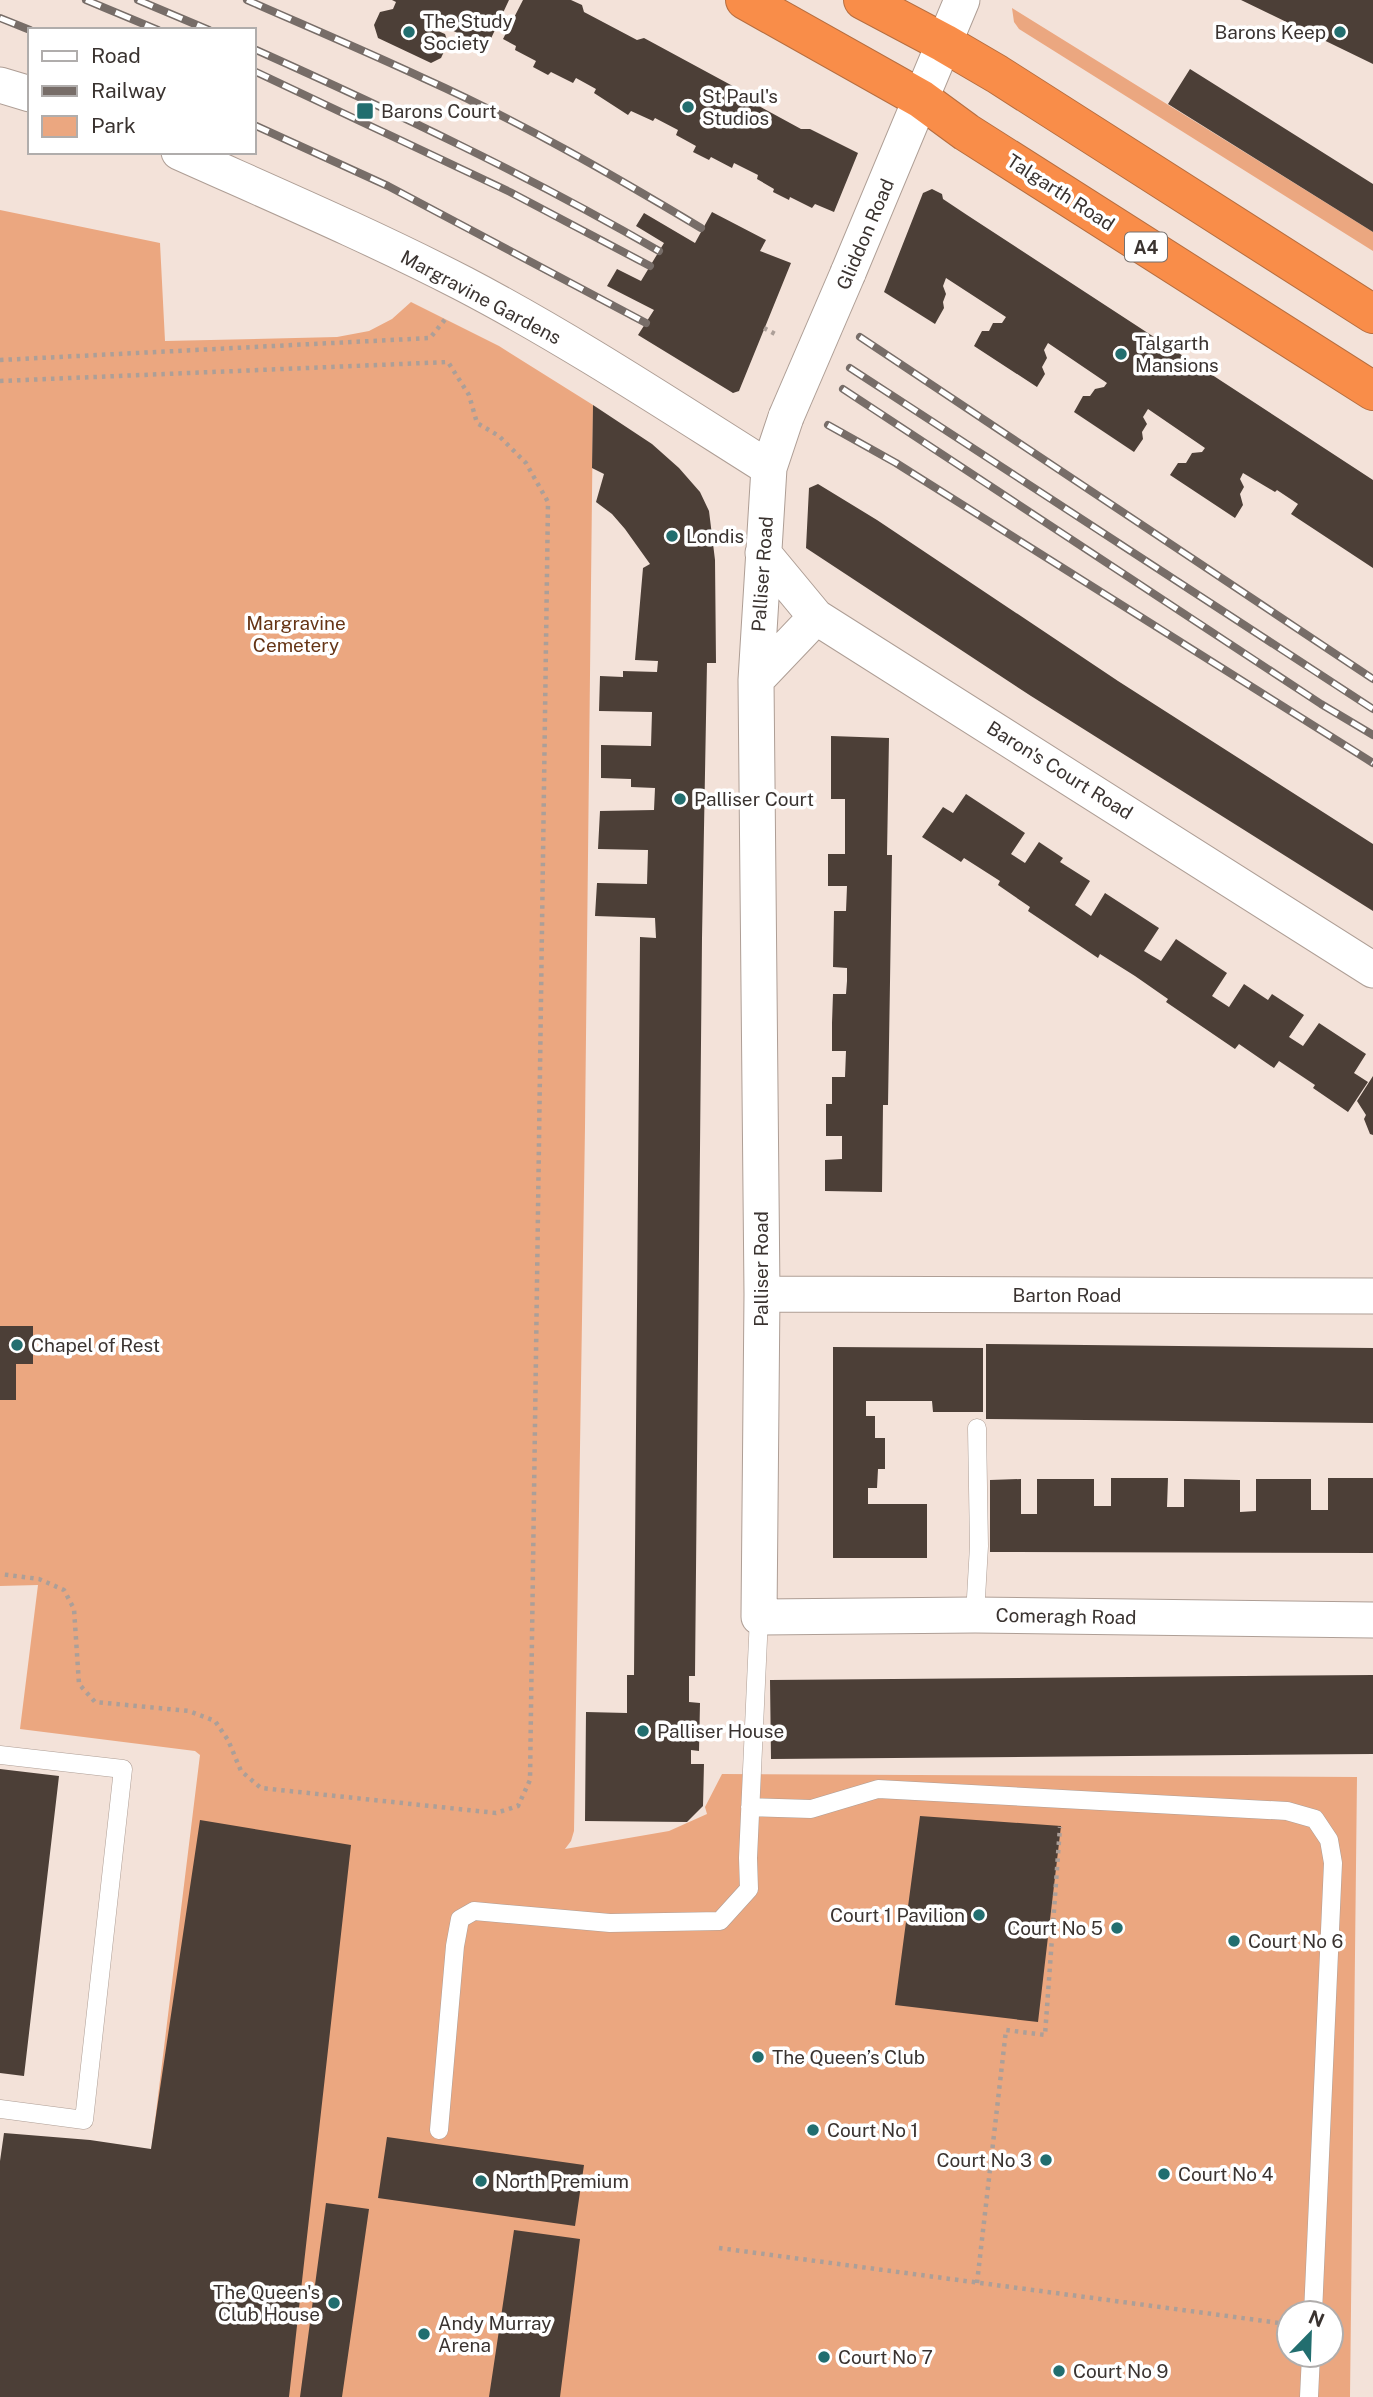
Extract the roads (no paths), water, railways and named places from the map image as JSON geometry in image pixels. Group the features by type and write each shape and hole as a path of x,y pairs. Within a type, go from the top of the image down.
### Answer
{"highway":[{"name":"Talgarth Road","path":"745,0 921,99 966,132 1373,391"},
{"path":"863,0 944,43 1373,314"}],"street":[{"name":"Gliddon Road","path":"769,468 786,416 962,0"},
{"path":"0,85 28,93"},
{"name":"Margravine Gardens","path":"183,154 464,284 578,348 769,468"},
{"name":"Palliser Road","path":"759,1617 762,1294 756,680 769,468"},
{"name":"Baron's Court Road","path":"763,553 816,617 1373,970"},
{"name":"Palliser Road","path":"756,680 816,617"},
{"name":"Barton Road","path":"762,1294 1373,1296"},
{"name":"Comeragh Road","path":"759,1617 975,1615 1373,1620"}],"lane":[{"path":"975,1615 979,1546 977,1428"},
{"name":"Palliser Road","path":"439,2130 455,1946 460,1919 474,1911 610,1923 720,1921 749,1889 748,1858 759,1617"},
{"path":"0,1755 123,1769 84,2120 0,2109"},
{"path":"750,1807 811,1809 878,1789 1287,1811 1315,1819 1329,1840 1333,1863 1314,2299"},
{"path":"1309,2397 1310,2369"}],"railway":[{"path":"86,0 153,28"},
{"path":"138,0 204,28"},
{"path":"247,0 494,112 599,168 701,228"},
{"path":"0,18 28,29"},
{"path":"256,50 459,145 560,196 659,251"},
{"path":"256,72 510,192 650,266"},
{"path":"256,126 388,186 646,323"},
{"path":"860,337 1373,679"},
{"path":"850,368 1373,709"},
{"path":"843,389 1321,704 1373,735"},
{"path":"828,425 896,463 1373,763"}],"place":[{"name":"The Study Society","path":"409,32"},
{"name":"Barons Keep","path":"1340,32"},
{"name":"St Paul's Studios","path":"688,107"},
{"name":"Barons Court","path":"365,111"},
{"name":"Talgarth Mansions","path":"1121,354"},
{"name":"Londis","path":"672,536"},
{"name":"Palliser Court","path":"680,799"},
{"name":"Chapel of Rest","path":"17,1345"},
{"name":"Palliser House","path":"643,1731"},
{"name":"Court 1 Pavilion","path":"979,1915"},
{"name":"Court No 5","path":"1117,1928"},
{"name":"Court No 6","path":"1234,1941"},
{"name":"The Queen’s Club","path":"758,2057"},
{"name":"Court No 1","path":"813,2130"},
{"name":"Court No 3","path":"1046,2160"},
{"name":"Court No 4","path":"1164,2174"},
{"name":"North Premium","path":"481,2181"},
{"name":"The Queen's Club House","path":"334,2303"},
{"name":"Andy Murray Arena","path":"424,2334"},
{"name":"Court No 7","path":"824,2357"},
{"name":"Court No 9","path":"1059,2371"}],"park label":[{"name":"Margravine Cemetery","path":"296,634"}]}
